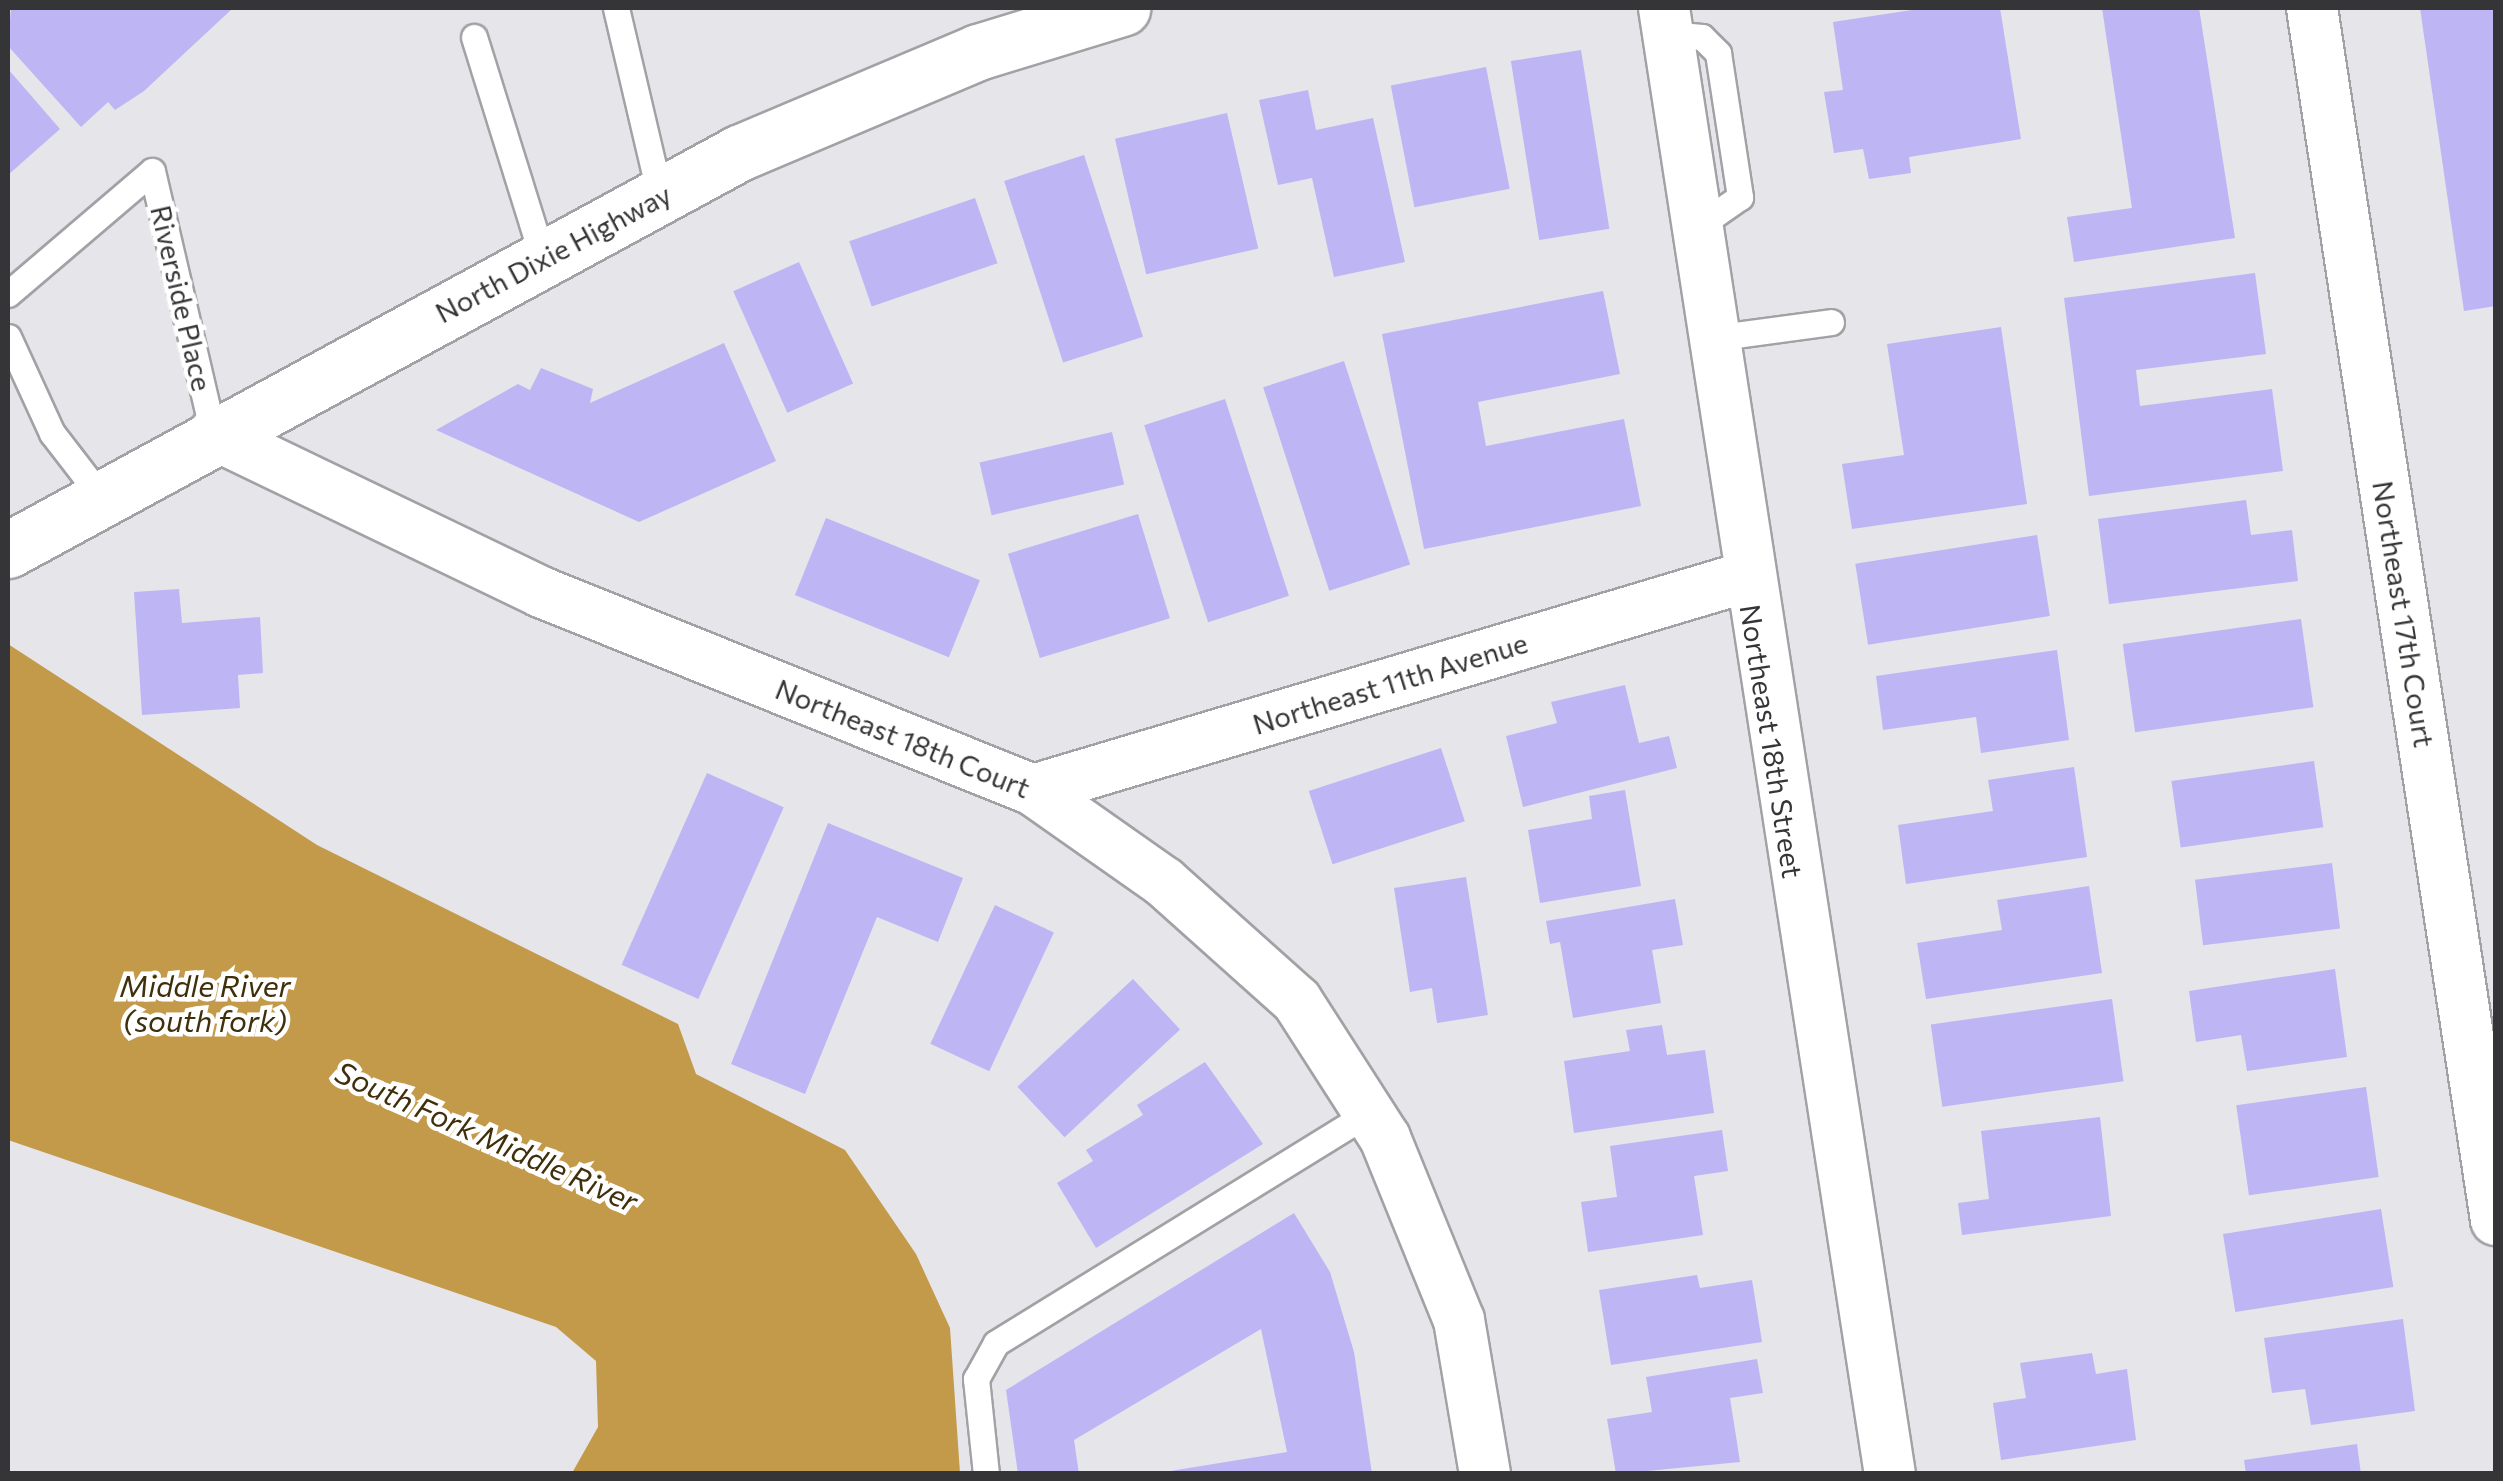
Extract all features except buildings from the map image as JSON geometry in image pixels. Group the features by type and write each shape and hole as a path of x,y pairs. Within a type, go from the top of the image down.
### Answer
{"street":[{"name":"North Dixie Highway","path":"8,550 214,434 660,196 978,52 1122,8"},
{"name":"Northeast 17th Court","path":"2312,8 2496,1220"},
{"name":"Northeast 18th Street","path":"1666,21 1746,576 1890,1474"},
{"name":"Northeast 18th Court","path":"214,434 542,592 1034,790 1164,882 1297,1001 1369,1113 1459,1320 1485,1474"},
{"name":"Northeast 11th Avenue","path":"1034,790 1746,576"}],"lane":[{"path":"616,8 660,196"},
{"path":"474,37 542,258"},
{"name":"Riverside Place","path":"8,294 152,171 214,434"},
{"path":"1713,338 1832,322"},
{"path":"8,337 52,433 102,498"},
{"path":"986,1474 976,1379 996,1343 1369,1113"}],"water":[{"name":"Middle River (south fork)","path":"8,644 317,845 678,1024 696,1074 845,1150 916,1254 950,1328 960,1473 572,1473 598,1427 596,1361 556,1327 8,1140"}],"water label":[{"name":"South Fork Middle River","path":"487,1136"}]}
